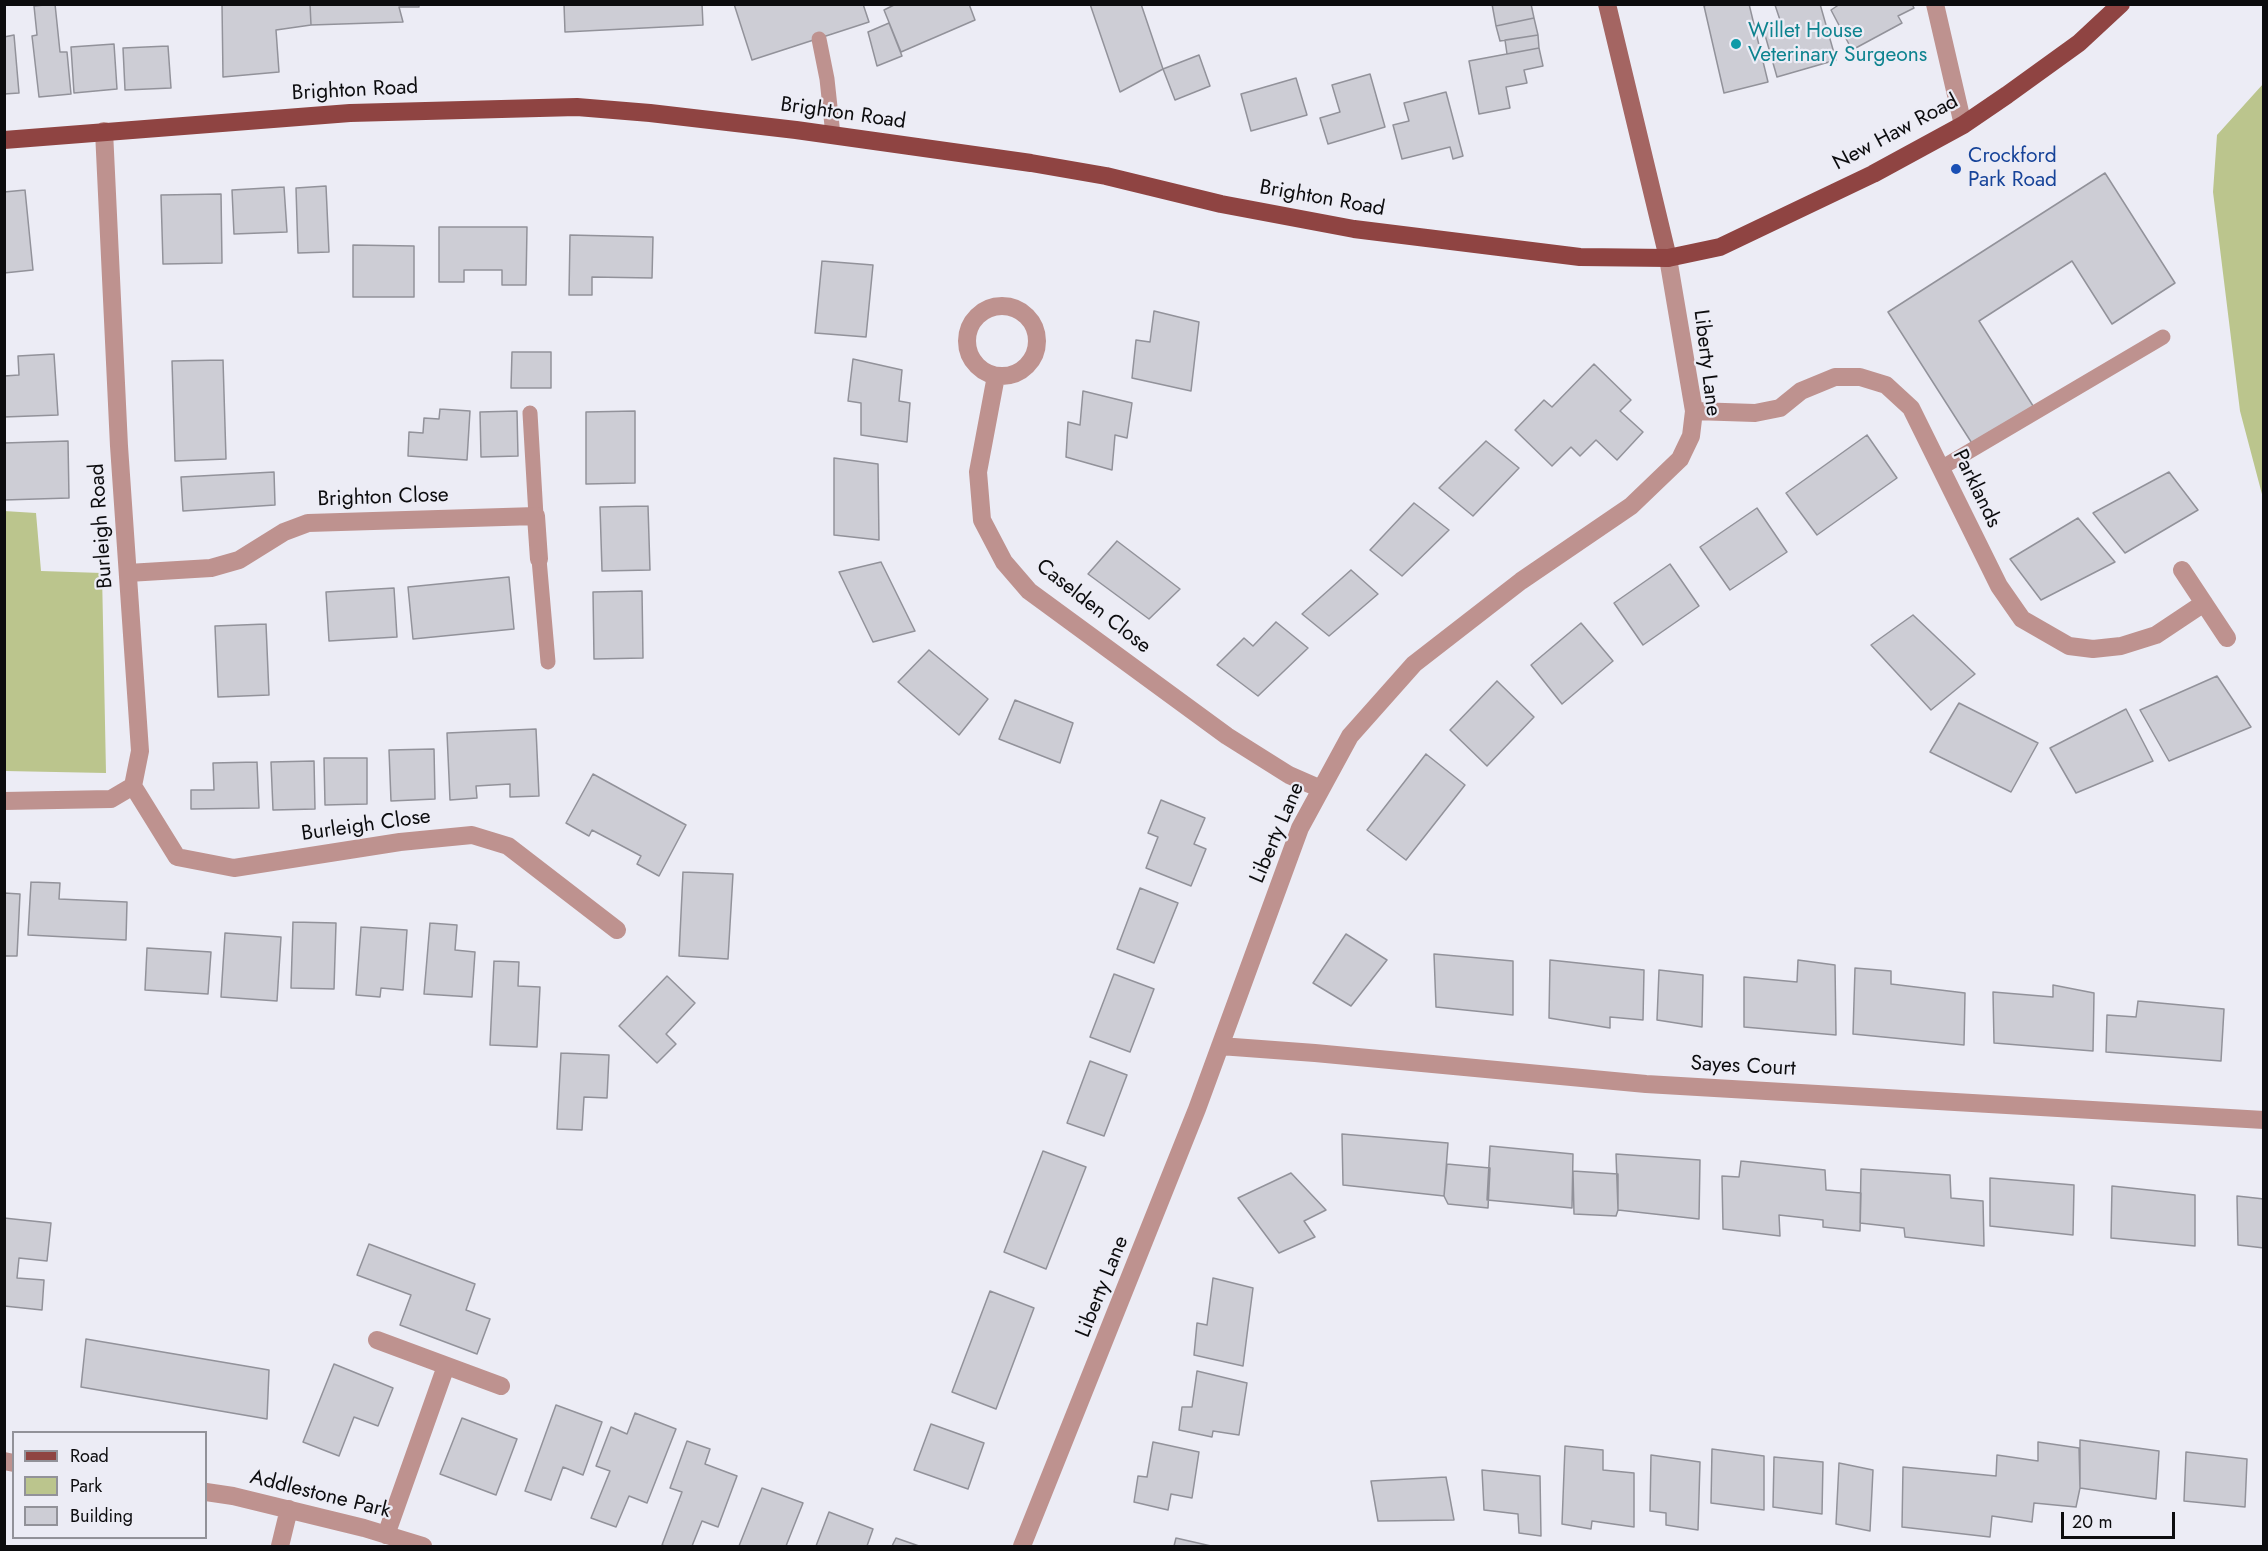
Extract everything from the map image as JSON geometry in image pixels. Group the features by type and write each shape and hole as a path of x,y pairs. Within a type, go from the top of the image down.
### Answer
{"main road":[{"name":"New Haw Road","path":"1668,258 1720,247 1873,174 1963,125 2079,43 2121,4"},
{"name":"Brighton Road","path":"4,140 350,112 577,107 661,114 833,135 1106,176 1221,204 1354,229 1580,257 1668,258"}],"street":[{"path":"1607,4 1668,258"},
{"path":"1935,4 1963,125"},
{"name":"Burleigh Road","path":"104,131 119,446 140,752 133,786"},
{"name":"Liberty Lane","path":"1022,1546 1197,1109 1300,828 1350,736 1414,664 1521,580 1631,506 1680,459 1691,436 1694,411 1668,258"},
{"name":"Caselden Close","path":"996,376 978,472 982,520 1004,562 1029,591 1227,736 1289,775 1321,789"},
{"name":"Parklands","path":"1694,411 1755,413 1780,408 1801,392 1835,377 1860,376 1886,385 1911,408 1999,586 2022,619 2069,646 2093,649 2121,646 2156,635 2204,603"},
{"path":"536,516 539,559"},
{"name":"Brighton Close","path":"128,573 211,568 239,560 284,532 308,524 536,516"},
{"path":"2182,570 2227,638"},
{"path":"4,801 111,799 133,786"},
{"name":"Burleigh Close","path":"133,786 177,857 234,868 400,842 472,835 508,846 617,930"},
{"name":"Sayes Court","path":"1220,1046 1646,1084 2264,1120"},
{"path":"378,1340 501,1386"},
{"path":"386,1534 446,1366"},
{"name":"Addlestone Park","path":"207,1492 289,1509 423,1546"},
{"path":"280,1546 289,1509"}],"lane":[{"path":"819,39 827,79 833,135"},
{"path":"1941,468 2163,338"},
{"path":"530,413 536,516"},
{"path":"539,559 548,662"}],"green space":[{"path":"2263,84 2263,498 2240,411 2213,192 2217,135"},
{"path":"4,511 36,513 41,571 102,573 106,773 5,771"}],"building":[{"path":"55,4 60,52 67,52 71,94 39,97 32,36 37,35 34,6"},
{"path":"222,4 310,4 311,25 276,30 279,72 223,77"},
{"path":"310,4 419,4 419,7 399,7 403,22 311,25"},
{"path":"564,4 702,4 703,25 565,32"},
{"path":"734,4 863,4 869,22 752,60"},
{"path":"896,4 969,4 975,20 901,52 884,10"},
{"path":"1090,4 1141,4 1163,69 1120,92"},
{"path":"1492,4 1531,4 1534,18 1496,26"},
{"name":"Willet House Veterinary Surgeons","path":"1749,4 1768,82 1724,93 1704,6"},
{"path":"1820,4 1836,60 1777,77 1763,28 1781,23 1775,5"},
{"path":"1840,4 1912,4 1914,8 1898,16 1902,23 1852,50 1831,10"},
{"path":"1534,18 1538,35 1500,41 1496,26"},
{"path":"889,23 902,56 877,66 868,32"},
{"path":"14,35 19,93 4,94 4,37"},
{"path":"1538,35 1539,48 1507,54 1505,40"},
{"path":"114,44 117,89 74,93 71,47"},
{"path":"168,46 171,88 125,90 123,48"},
{"path":"1539,48 1543,66 1524,70 1527,83 1506,87 1510,108 1479,114 1469,61"},
{"path":"1199,55 1210,86 1175,100 1163,69"},
{"path":"1370,74 1385,127 1328,144 1320,118 1340,112 1332,85"},
{"path":"1296,78 1307,115 1251,131 1241,94"},
{"path":"1446,92 1463,156 1453,159 1450,147 1402,159 1393,125 1409,121 1404,103"},
{"path":"2105,173 2175,283 2112,324 2072,261 1979,321 2035,409 1975,448 1888,312"},
{"path":"326,186 329,252 298,253 296,188"},
{"path":"284,187 287,232 234,234 232,190"},
{"path":"25,190 33,270 4,273 4,192"},
{"path":"221,194 222,263 163,264 161,195"},
{"path":"439,227 527,227 526,285 502,285 502,270 464,270 464,282 439,282"},
{"path":"570,235 653,237 652,278 592,277 592,295 569,295"},
{"path":"353,245 414,246 414,297 353,297"},
{"path":"822,261 873,265 866,337 815,333"},
{"path":"1154,311 1199,322 1191,391 1132,378 1136,340 1150,342"},
{"path":"512,352 551,352 551,388 511,388"},
{"path":"54,354 58,415 4,417 4,376 19,375 18,356"},
{"path":"853,359 902,370 899,401 910,403 907,442 861,435 861,403 848,401"},
{"path":"223,360 226,459 175,461 172,361"},
{"path":"1594,364 1631,400 1620,411 1643,432 1617,460 1596,440 1580,456 1571,447 1552,466 1515,430 1544,400 1552,407"},
{"path":"1083,391 1132,403 1127,438 1115,435 1112,470 1066,457 1068,422 1080,425"},
{"path":"440,409 470,411 467,460 408,456 409,432 423,433 424,418 439,419"},
{"path":"517,411 518,456 481,457 480,412"},
{"path":"635,411 635,483 586,484 586,412"},
{"path":"1867,435 1897,478 1817,535 1786,493"},
{"path":"68,441 69,498 4,500 4,443"},
{"path":"1486,441 1519,468 1473,516 1439,488"},
{"path":"834,458 878,464 879,540 834,535"},
{"path":"274,472 275,505 183,511 181,477"},
{"path":"2169,472 2198,510 2125,553 2093,513"},
{"path":"1414,503 1449,530 1402,576 1370,550"},
{"path":"648,506 650,570 602,571 600,507"},
{"path":"1757,508 1787,552 1730,590 1700,547"},
{"path":"2078,518 2115,562 2041,600 2010,559"},
{"path":"1117,541 1180,589 1149,619 1088,574"},
{"path":"881,562 915,631 873,642 839,572"},
{"path":"1670,564 1699,606 1643,645 1614,603"},
{"path":"1351,570 1378,594 1329,636 1302,614"},
{"path":"509,577 514,629 413,639 408,587"},
{"path":"394,588 397,637 329,641 326,592"},
{"path":"642,591 643,658 594,659 593,592"},
{"path":"1913,615 1975,674 1931,710 1871,645"},
{"path":"1276,622 1308,648 1258,696 1217,665 1244,638 1253,646"},
{"path":"1581,623 1613,661 1562,704 1531,665"},
{"path":"266,624 269,695 218,697 215,626"},
{"path":"929,650 988,699 959,735 898,682"},
{"path":"2217,676 2251,727 2169,761 2140,710"},
{"path":"1497,681 1534,717 1487,766 1450,730"},
{"path":"1015,700 1073,723 1060,763 999,739"},
{"path":"1959,703 2038,743 2011,792 1930,752"},
{"path":"2126,709 2153,761 2076,793 2050,748"},
{"path":"536,729 539,796 510,797 510,784 476,786 477,798 450,800 447,733"},
{"path":"434,749 435,799 391,801 389,750"},
{"path":"1426,754 1465,785 1406,860 1367,830"},
{"path":"324,758 367,758 367,804 325,805"},
{"path":"314,761 315,809 273,810 271,762"},
{"path":"257,762 259,808 191,809 191,790 214,790 213,763"},
{"path":"593,774 686,825 659,876 637,864 641,856 592,830 589,836 566,823"},
{"path":"1161,800 1205,818 1194,844 1206,849 1191,886 1146,868 1158,837 1148,833"},
{"path":"683,872 733,874 728,959 679,956"},
{"path":"31,882 60,883 59,899 127,902 126,940 28,935"},
{"path":"1140,888 1178,903 1154,963 1117,949"},
{"path":"4,893 20,894 17,956 4,956"},
{"path":"293,922 336,923 334,989 291,988"},
{"path":"430,923 457,925 455,950 475,952 472,997 424,994"},
{"path":"361,927 407,930 403,990 381,988 380,997 356,995"},
{"path":"225,933 281,937 277,1001 221,997"},
{"path":"1346,934 1387,960 1351,1006 1313,983"},
{"path":"147,948 211,952 208,994 145,990"},
{"path":"1434,954 1513,961 1513,1015 1436,1007"},
{"path":"1550,960 1644,970 1643,1020 1610,1017 1610,1028 1549,1018"},
{"path":"1798,960 1835,965 1836,1035 1744,1027 1744,977 1797,982"},
{"path":"494,961 519,962 518,986 540,987 537,1047 490,1045"},
{"path":"1855,968 1891,971 1891,984 1965,993 1964,1045 1853,1034"},
{"path":"1659,970 1703,975 1702,1027 1657,1020"},
{"path":"1114,974 1154,989 1130,1052 1090,1037"},
{"path":"667,976 695,1003 666,1034 676,1044 657,1063 619,1026"},
{"path":"2053,985 2094,993 2093,1051 1994,1043 1993,992 2053,997"},
{"path":"2138,1001 2224,1009 2221,1061 2106,1052 2107,1015 2136,1017"},
{"path":"561,1053 609,1055 607,1098 584,1097 582,1130 557,1129"},
{"path":"1090,1061 1127,1075 1104,1136 1067,1123"},
{"path":"1342,1134 1448,1143 1444,1196 1343,1185"},
{"path":"1490,1146 1573,1154 1572,1208 1487,1200"},
{"path":"1043,1151 1086,1167 1046,1269 1004,1252"},
{"path":"1616,1154 1700,1160 1699,1219 1618,1210"},
{"path":"1741,1161 1825,1170 1826,1190 1861,1193 1860,1231 1823,1227 1823,1220 1779,1215 1780,1236 1723,1229 1722,1176 1739,1177"},
{"path":"1447,1164 1490,1168 1488,1208 1448,1204 1444,1196"},
{"path":"1861,1169 1950,1175 1951,1198 1983,1201 1984,1246 1905,1237 1904,1228 1860,1223"},
{"path":"1573,1171 1618,1174 1616,1216 1574,1214"},
{"path":"1291,1173 1326,1210 1304,1221 1315,1237 1279,1253 1238,1198"},
{"path":"1990,1178 2074,1185 2073,1235 1990,1226"},
{"path":"2112,1186 2195,1195 2195,1246 2111,1238"},
{"path":"2237,1196 2264,1199 2264,1248 2238,1245"},
{"path":"4,1218 51,1223 47,1261 19,1258 17,1278 44,1280 42,1310 4,1306"},
{"path":"369,1244 475,1284 466,1310 490,1319 477,1354 400,1325 411,1295 357,1275"},
{"path":"1213,1278 1253,1288 1243,1366 1194,1355 1197,1323 1207,1325"},
{"path":"990,1291 1034,1308 996,1409 952,1392"},
{"path":"86,1339 269,1370 267,1419 81,1387"},
{"path":"334,1364 393,1388 378,1426 354,1417 339,1456 303,1442"},
{"path":"1197,1371 1247,1383 1239,1435 1213,1431 1212,1437 1179,1430 1182,1407 1192,1407"},
{"path":"556,1405 602,1422 583,1475 563,1467 551,1500 525,1491"},
{"path":"635,1413 676,1429 647,1503 629,1496 616,1527 591,1518 610,1471 596,1466 611,1427 627,1434"},
{"path":"462,1418 517,1439 496,1495 440,1474"},
{"path":"931,1424 984,1443 968,1489 914,1470"},
{"path":"2080,1440 2159,1451 2156,1499 2080,1488"},
{"path":"687,1441 710,1449 705,1464 737,1476 718,1527 702,1521 692,1546 665,1546 662,1545 682,1492 670,1488"},
{"path":"1153,1442 1199,1452 1192,1498 1171,1494 1168,1510 1134,1502 1138,1476 1147,1477"},
{"path":"2038,1442 2079,1448 2080,1488 2076,1507 2034,1503 2032,1522 1992,1516 1990,1537 1902,1527 1903,1467 1996,1476 1997,1455 2038,1461"},
{"path":"1565,1446 1603,1450 1603,1470 1634,1473 1634,1527 1592,1521 1591,1529 1562,1524"},
{"path":"1712,1449 1764,1456 1764,1510 1711,1503"},
{"path":"2186,1452 2247,1459 2245,1507 2184,1501"},
{"path":"1651,1455 1700,1462 1698,1530 1666,1525 1666,1513 1650,1511"},
{"path":"1774,1457 1823,1462 1822,1514 1773,1507"},
{"path":"1839,1463 1873,1470 1870,1531 1836,1524"},
{"path":"1482,1470 1540,1476 1541,1536 1519,1533 1518,1514 1484,1510"},
{"path":"1446,1477 1454,1520 1378,1521 1371,1481"},
{"path":"762,1488 803,1503 786,1546 739,1546"},
{"path":"829,1512 873,1529 867,1546 816,1546"},
{"path":"896,1538 919,1546 892,1546"},
{"path":"1176,1538 1211,1546 1174,1546"}],"place":[{"name":"Willet House Veterinary Surgeons","path":"1736,44"},
{"name":"Crockford Park Road","path":"1956,169"}]}
